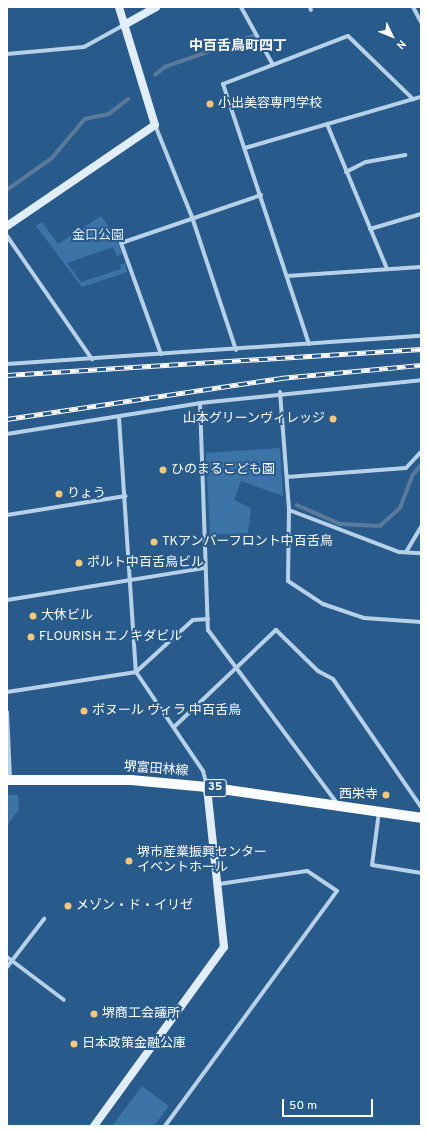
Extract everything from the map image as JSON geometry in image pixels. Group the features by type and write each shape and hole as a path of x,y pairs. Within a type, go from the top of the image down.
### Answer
{"main road":[{"name":"堺富田林線","path":"9,780 131,780 207,787 421,818"}],"street":[{"path":"118,7 155,125 192,217 236,350"},
{"path":"7,54 78,48 156,7"},
{"path":"241,7 273,65"},
{"path":"413,7 421,22"},
{"path":"309,344 261,195 223,84 348,36 413,99"},
{"path":"245,148 421,97"},
{"path":"327,124 387,269"},
{"path":"7,226 155,125"},
{"path":"346,172 366,162 405,154"},
{"path":"161,354 121,243 192,217 261,195"},
{"path":"370,229 421,214"},
{"path":"7,236 92,359"},
{"path":"287,276 421,267"},
{"path":"7,364 236,350 421,336"},
{"path":"7,434 119,418 200,403 280,392 421,380"},
{"path":"280,392 289,510 288,581 323,604 364,618 421,622"},
{"path":"200,403 208,630 339,806"},
{"path":"94,1126 224,947 219,884 207,787 203,772 136,672 119,418"},
{"path":"287,477 406,468 421,452"},
{"path":"7,515 124,496"},
{"path":"289,510 406,552 421,553"},
{"path":"406,552 421,527"},
{"path":"7,600 206,568"},
{"path":"7,692 136,672 193,620 208,619"},
{"path":"174,727 276,630 318,671 333,679 420,799 421,807"},
{"path":"7,712 9,780"},
{"path":"379,812 372,865 421,873"},
{"path":"165,1126 337,891 307,871 219,884"},
{"path":"7,967 44,919"},
{"path":"7,957 64,1000"}],"green space":[{"name":"金口公園","path":"101,216 116,237 122,254 117,256 113,247 67,263 81,282 121,269 120,265 125,263 127,272 82,287 36,226 42,222 58,244"},
{"path":"280,448 283,496 241,481 234,500 251,508 248,533 210,535 206,453"},
{"path":"7,795 18,795 19,809 7,826"},
{"path":"142,1086 169,1106 154,1126 112,1126"}],"waterway":[{"path":"155,75 165,67 253,36"},
{"path":"7,190 52,158 85,119 109,114 128,99"},
{"path":"297,505 340,524 380,526 400,508 412,476 421,465"}],"railway":[{"path":"7,375 421,349"},
{"path":"7,419 280,378 421,365"}],"place":[{"name":"小出美容専門学校","path":"210,104"},
{"name":"山本グリーンヴィレッジ","path":"333,419"},
{"name":"ひのまるこども園","path":"163,470"},
{"name":"りょう","path":"59,494"},
{"name":"TKアンバーフロント中百舌鳥","path":"154,542"},
{"name":"ポルト中百舌鳥ビル","path":"79,563"},
{"name":"大休ビル","path":"33,616"},
{"name":"FLOURISH エノキダビル","path":"31,637"},
{"name":"ボヌール ヴィラ 中百舌鳥","path":"84,711"},
{"name":"西栄寺","path":"386,795"},
{"name":"堺市産業振興センター イベントホール","path":"129,861"},
{"name":"メゾン・ド・イリゼ","path":"68,906"},
{"name":"堺商工会議所","path":"94,1014"},
{"name":"日本政策金融公庫","path":"74,1044"}],"district":[{"name":"中百舌鳥町四丁","path":"238,47"}]}
